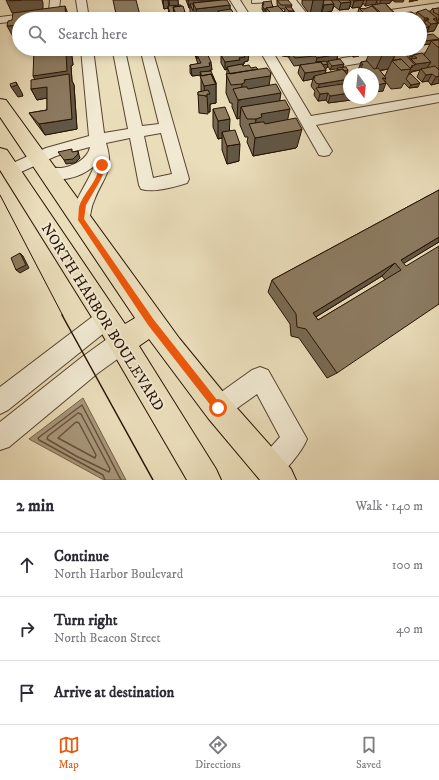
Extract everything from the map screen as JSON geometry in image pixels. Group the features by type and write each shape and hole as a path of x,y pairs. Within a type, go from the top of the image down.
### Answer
{"main road":[{"path":"0,104 143,311 218,408 274,474"},
{"name":"NORTH HARBOR BOULEVARD","path":"5,163 107,318 205,480"},
{"path":"107,318 143,311"},
{"path":"122,342 143,311"}],"street":[{"path":"53,12 55,0"},
{"path":"82,0 83,12"},
{"path":"235,0 243,12"},
{"path":"291,0 300,12"},
{"path":"397,12 439,6"},
{"path":"0,20 12,19"},
{"path":"427,47 439,46"},
{"path":"5,163 42,166 54,175 64,174 82,167 95,155 98,148 88,56"},
{"path":"120,56 147,185 181,179 148,56"},
{"path":"269,56 324,151"},
{"path":"348,68 340,58 356,56"},
{"path":"307,122 439,98"},
{"path":"375,104 379,109"},
{"path":"42,166 56,150 97,138 168,127"},
{"path":"81,220 83,205 101,172 102,153 97,138"},
{"path":"0,402 107,318"},
{"path":"0,438 90,365 122,342"},
{"path":"218,408 260,378 295,440 274,474"}],"water":[{"path":"83,398 126,480 104,480 29,439"}],"building":[{"path":"113,0 136,0 139,12 116,12"},
{"path":"227,0 230,5 196,9 193,3"},
{"path":"277,0 288,0 292,5 281,5"},
{"path":"324,0 331,0 334,4 324,5"},
{"path":"338,0 349,0 351,2 341,3"},
{"path":"271,1 273,7 264,9 262,5 264,5 263,2"},
{"path":"385,3 394,12 380,12 372,5"},
{"path":"190,4 193,4 194,11 193,11"},
{"path":"181,5 173,7 174,12 170,12 168,6"},
{"path":"65,6 65,12 20,12"},
{"path":"183,6 185,12 175,12 173,7"},
{"path":"278,6 284,12 270,12 266,8"},
{"path":"372,6 378,12 363,12 359,8 364,9"},
{"path":"285,7 291,7 294,11 289,11"},
{"path":"439,8 439,15 433,12 434,11 432,9"},
{"path":"231,9 233,12 219,12 218,11"},
{"path":"426,9 437,18 433,19 438,23 431,24 427,21 429,20 427,18 427,12 417,12"},
{"path":"12,20 12,26 7,26 8,21"},
{"path":"433,34 439,39 427,41 427,35"},
{"path":"439,40 439,48 431,41"},
{"path":"34,56 66,56 67,71 33,76"},
{"path":"198,56 208,56 211,62 209,63 210,66 191,69 190,65 201,63"},
{"path":"222,56 245,57 239,58 240,60 225,62"},
{"path":"294,56 315,56 295,58"},
{"path":"315,56 328,56 317,58"},
{"path":"395,56 407,56 415,65 411,66 413,67 410,68 401,59 393,60"},
{"path":"414,56 425,56 431,62 416,64 411,59 417,58"},
{"path":"340,59 344,64 332,66 328,61"},
{"path":"401,59 411,69 401,70 392,61"},
{"path":"326,61 328,64 323,65 321,62 316,62"},
{"path":"367,61 373,68 362,68 360,65 363,65 361,62"},
{"path":"321,62 326,70 305,73 300,65"},
{"path":"242,64 243,66 249,65 251,68 256,67 258,69 230,74 227,67"},
{"path":"435,66 439,70 439,76 436,77 432,74 426,75 421,69"},
{"path":"346,67 347,68 339,70 337,68"},
{"path":"267,68 271,73 270,76 244,80 245,82 242,84 231,85 226,74"},
{"path":"343,69 343,80 319,84 316,83 313,78 315,78 314,76"},
{"path":"379,69 386,78 382,78 386,83 379,85"},
{"path":"211,71 216,83 211,74 202,76 200,72"},
{"path":"69,74 72,119 39,124 29,113 47,110 47,87 31,89 31,80"},
{"path":"211,74 216,84 204,86 200,76"},
{"path":"409,74 411,74 420,83 411,85 406,79"},
{"path":"16,82 17,85 11,87 10,84"},
{"path":"276,84 281,93 238,100 233,89 247,87 248,89"},
{"path":"343,84 343,94 330,96 328,93 320,94 316,88"},
{"path":"208,90 210,94 207,94 207,96 198,95 198,92"},
{"path":"285,100 290,109 261,114 262,117 256,119 247,119 241,107"},
{"path":"225,107 230,119 218,121 213,109"},
{"path":"296,118 302,129 300,130 255,138 249,124 264,122 265,124"},
{"path":"235,130 240,144 227,146 222,132"},
{"path":"72,149 72,152 78,151 78,154 73,159 64,160 58,152"},
{"path":"439,190 439,237 401,260 406,266 439,246 439,304 337,373 306,329 297,327 296,314 272,280","holes":["395,263 401,270 318,320 313,313"]},
{"path":"20,253 26,265 16,270 11,258"}],"tram line":[{"path":"0,195 63,316"},
{"path":"62,315 153,480"}],"route":[{"path":"102,165 98,181 83,205 81,220 151,322 218,408"}]}
